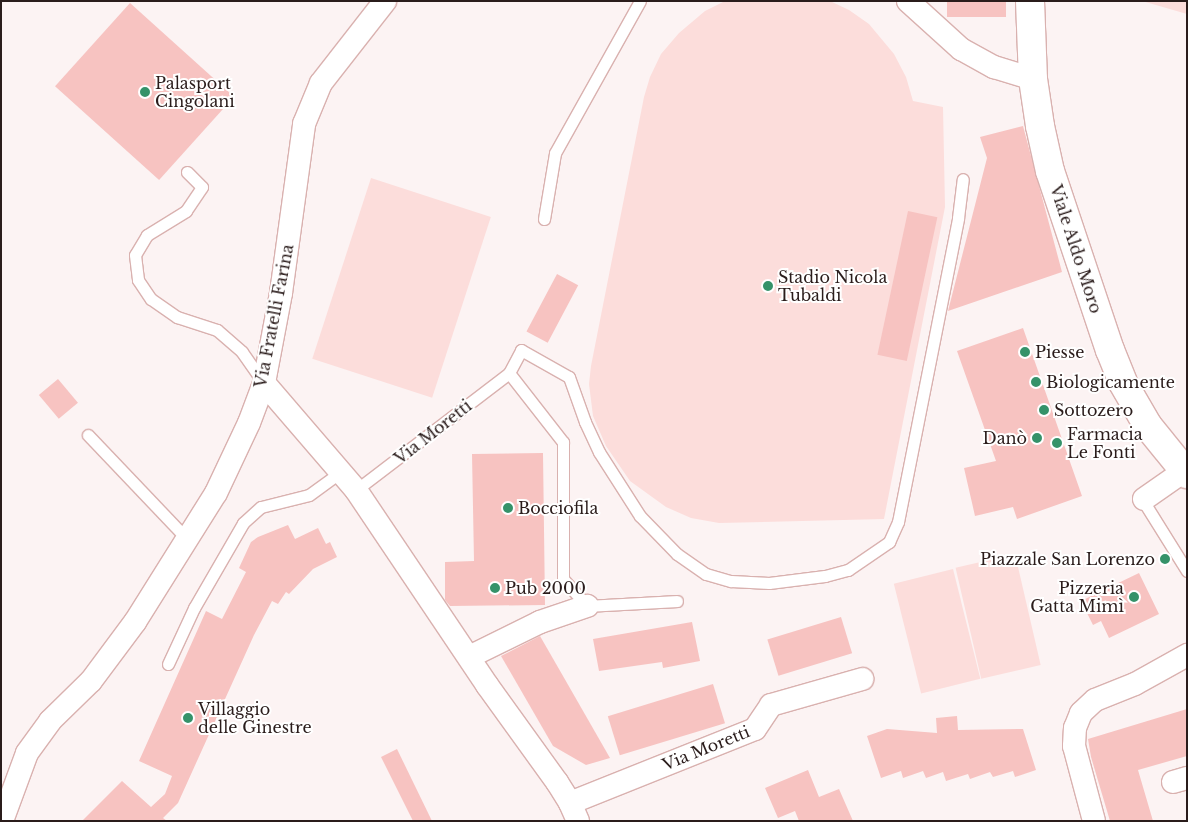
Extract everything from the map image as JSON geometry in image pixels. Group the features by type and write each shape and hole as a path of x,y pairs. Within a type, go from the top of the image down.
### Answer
{"street":[{"name":"Via Fratelli Farina","path":"2,821 27,753 50,721 91,681 124,637 216,492 249,423 264,383 281,293 304,124 320,83 386,1"},
{"name":"Viale Aldo Moro","path":"1030,1 1032,79 1050,171 1110,350 1123,383 1143,419 1186,473"},
{"path":"918,5 961,49 994,67 1032,79"},
{"name":"Via Moretti","path":"264,383 342,471 356,490 574,812 755,729 771,705 862,678"},
{"path":"1144,498 1186,473"},
{"path":"469,657 540,622 587,606"},
{"path":"1094,821 1074,746 1077,720 1081,712 1095,700 1181,665"}],"lane":[{"path":"544,219 555,153 640,1"},
{"path":"187,172 202,187 186,211 147,235 135,255 138,280 151,299 178,317 217,330 242,352 264,383"},
{"name":"Via Moretti","path":"356,490 509,373 521,350 569,377 585,422 599,452 640,516 677,554 706,574 731,581 769,583 824,576 848,570 889,542 898,522 958,218 963,179"},
{"path":"509,373 563,442 563,579 587,606 677,601"},
{"path":"88,435 187,539"},
{"path":"168,664 194,608 243,523 261,507 309,496 342,471"},
{"path":"1144,498 1141,499 1186,572"}],"shaded area":[{"name":"Stadio Nicola Tubaldi","path":"725,1 830,1 849,10 869,24 894,54 906,77 913,101 943,107 945,207 884,519 719,523 691,518 666,507 630,481 606,446 593,416 589,384 591,366 644,97 650,77 661,54 679,33 705,11"},
{"path":"1142,1 1187,1 1187,14"},
{"path":"371,178 491,217 432,398 312,359"},
{"path":"1015,554 1041,665 981,679 956,568"},
{"path":"953,569 980,679 921,693 894,584"}],"building":[{"path":"947,1 1006,1 1006,17 947,17"},
{"name":"Palasport Cingolani","path":"130,3 234,97 159,180 55,86"},
{"path":"1023,126 1062,272 948,311 987,158 980,137"},
{"path":"908,211 937,217 907,361 877,355"},
{"path":"557,274 578,285 548,343 526,331"},
{"path":"1023,328 1082,496 1017,519 1013,507 975,516 964,468 996,461 957,351"},
{"path":"58,379 78,403 59,419 39,395"},
{"name":"Bocciofila","path":"543,453 545,605 450,606 445,600 445,562 474,561 472,454"},
{"name":"Villaggio delle Ginestre","path":"288,525 295,539 318,528 326,544 330,542 337,557 313,569 289,594 286,592 278,604 272,601 254,635 178,803 163,818 167,821 82,821 122,781 151,807 165,794 172,776 139,761 206,611 222,619 246,572 239,568 251,542 258,537"},
{"path":"1139,573 1159,614 1109,638 1101,621 1093,625 1081,601"},
{"path":"841,617 852,653 778,676 767,640"},
{"path":"692,622 700,661 663,668 662,662 599,671 593,639"},
{"path":"540,636 610,758 586,765 553,746 501,656"},
{"path":"713,684 725,723 620,755 608,716"},
{"path":"1187,709 1187,756 1138,770 1153,821 1110,821 1091,757 1088,739"},
{"path":"957,716 958,730 1023,729 1036,770 1015,777 1013,771 993,777 990,772 970,779 968,774 946,781 943,772 926,778 923,771 903,778 901,771 881,778 867,736 887,729 937,733 936,718"},
{"path":"397,749 432,821 413,821 381,757"},
{"path":"808,770 819,797 839,789 853,821 799,821 795,811 778,818 765,788"}],"place":[{"name":"Palasport Cingolani","path":"145,92"},
{"name":"Stadio Nicola Tubaldi","path":"768,286"},
{"name":"Piesse","path":"1025,352"},
{"name":"Biologicamente","path":"1036,382"},
{"name":"Sottozero","path":"1044,410"},
{"name":"Danò","path":"1037,438"},
{"name":"Farmacia Le Fonti","path":"1057,443"},
{"name":"Bocciofila","path":"508,508"},
{"name":"Piazzale San Lorenzo","path":"1165,559"},
{"name":"Pub 2000","path":"495,588"},
{"name":"Pizzeria Gatta Mimì","path":"1134,597"},
{"name":"Villaggio delle Ginestre","path":"188,718"}]}
